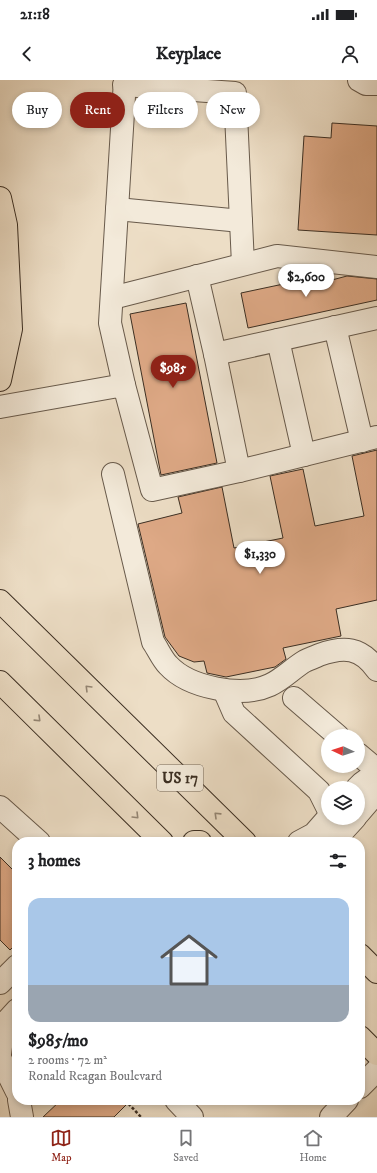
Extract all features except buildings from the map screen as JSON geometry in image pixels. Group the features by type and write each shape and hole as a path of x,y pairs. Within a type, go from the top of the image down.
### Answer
{"main road":[{"path":"0,198 6,225 11,329 0,380"},
{"name":"US 17","path":"0,601 240,837"},
{"path":"0,682 157,837"},
{"path":"0,697 22,703"},
{"path":"365,960 377,972"},
{"path":"365,1042 377,1054"}],"street":[{"path":"359,80 366,84 377,84"},
{"path":"243,264 236,93 125,83 110,323 124,385 152,490 239,471 369,439 335,327"},
{"path":"117,209 241,221"},
{"path":"112,298 277,256 377,267"},
{"path":"196,276 215,354 239,471"},
{"path":"215,354 377,318"},
{"path":"278,340 304,455"},
{"path":"0,407 124,385"},
{"path":"113,474 153,642 167,664 182,677 199,684 224,690 251,690 269,685 305,661 331,651 347,649 361,653 372,662 377,670"},
{"path":"224,690 234,713 319,791 321,795"},
{"path":"294,698 330,729"},
{"path":"365,760 377,770"},
{"path":"364,781 370,777 377,777"},
{"path":"365,806 377,792"},
{"path":"0,807 33,837"},
{"path":"308,837 314,834 322,825"},
{"path":"338,837 349,825"},
{"path":"0,983 12,971"},
{"path":"12,1015 4,1024 0,1049 12,1079"},
{"path":"365,1082 377,1070"},
{"path":"19,1105 22,1117"},
{"path":"181,1105 192,1117"},
{"path":"331,1117 342,1105"}],"path":[{"path":"130,1105 141,1117"}]}
